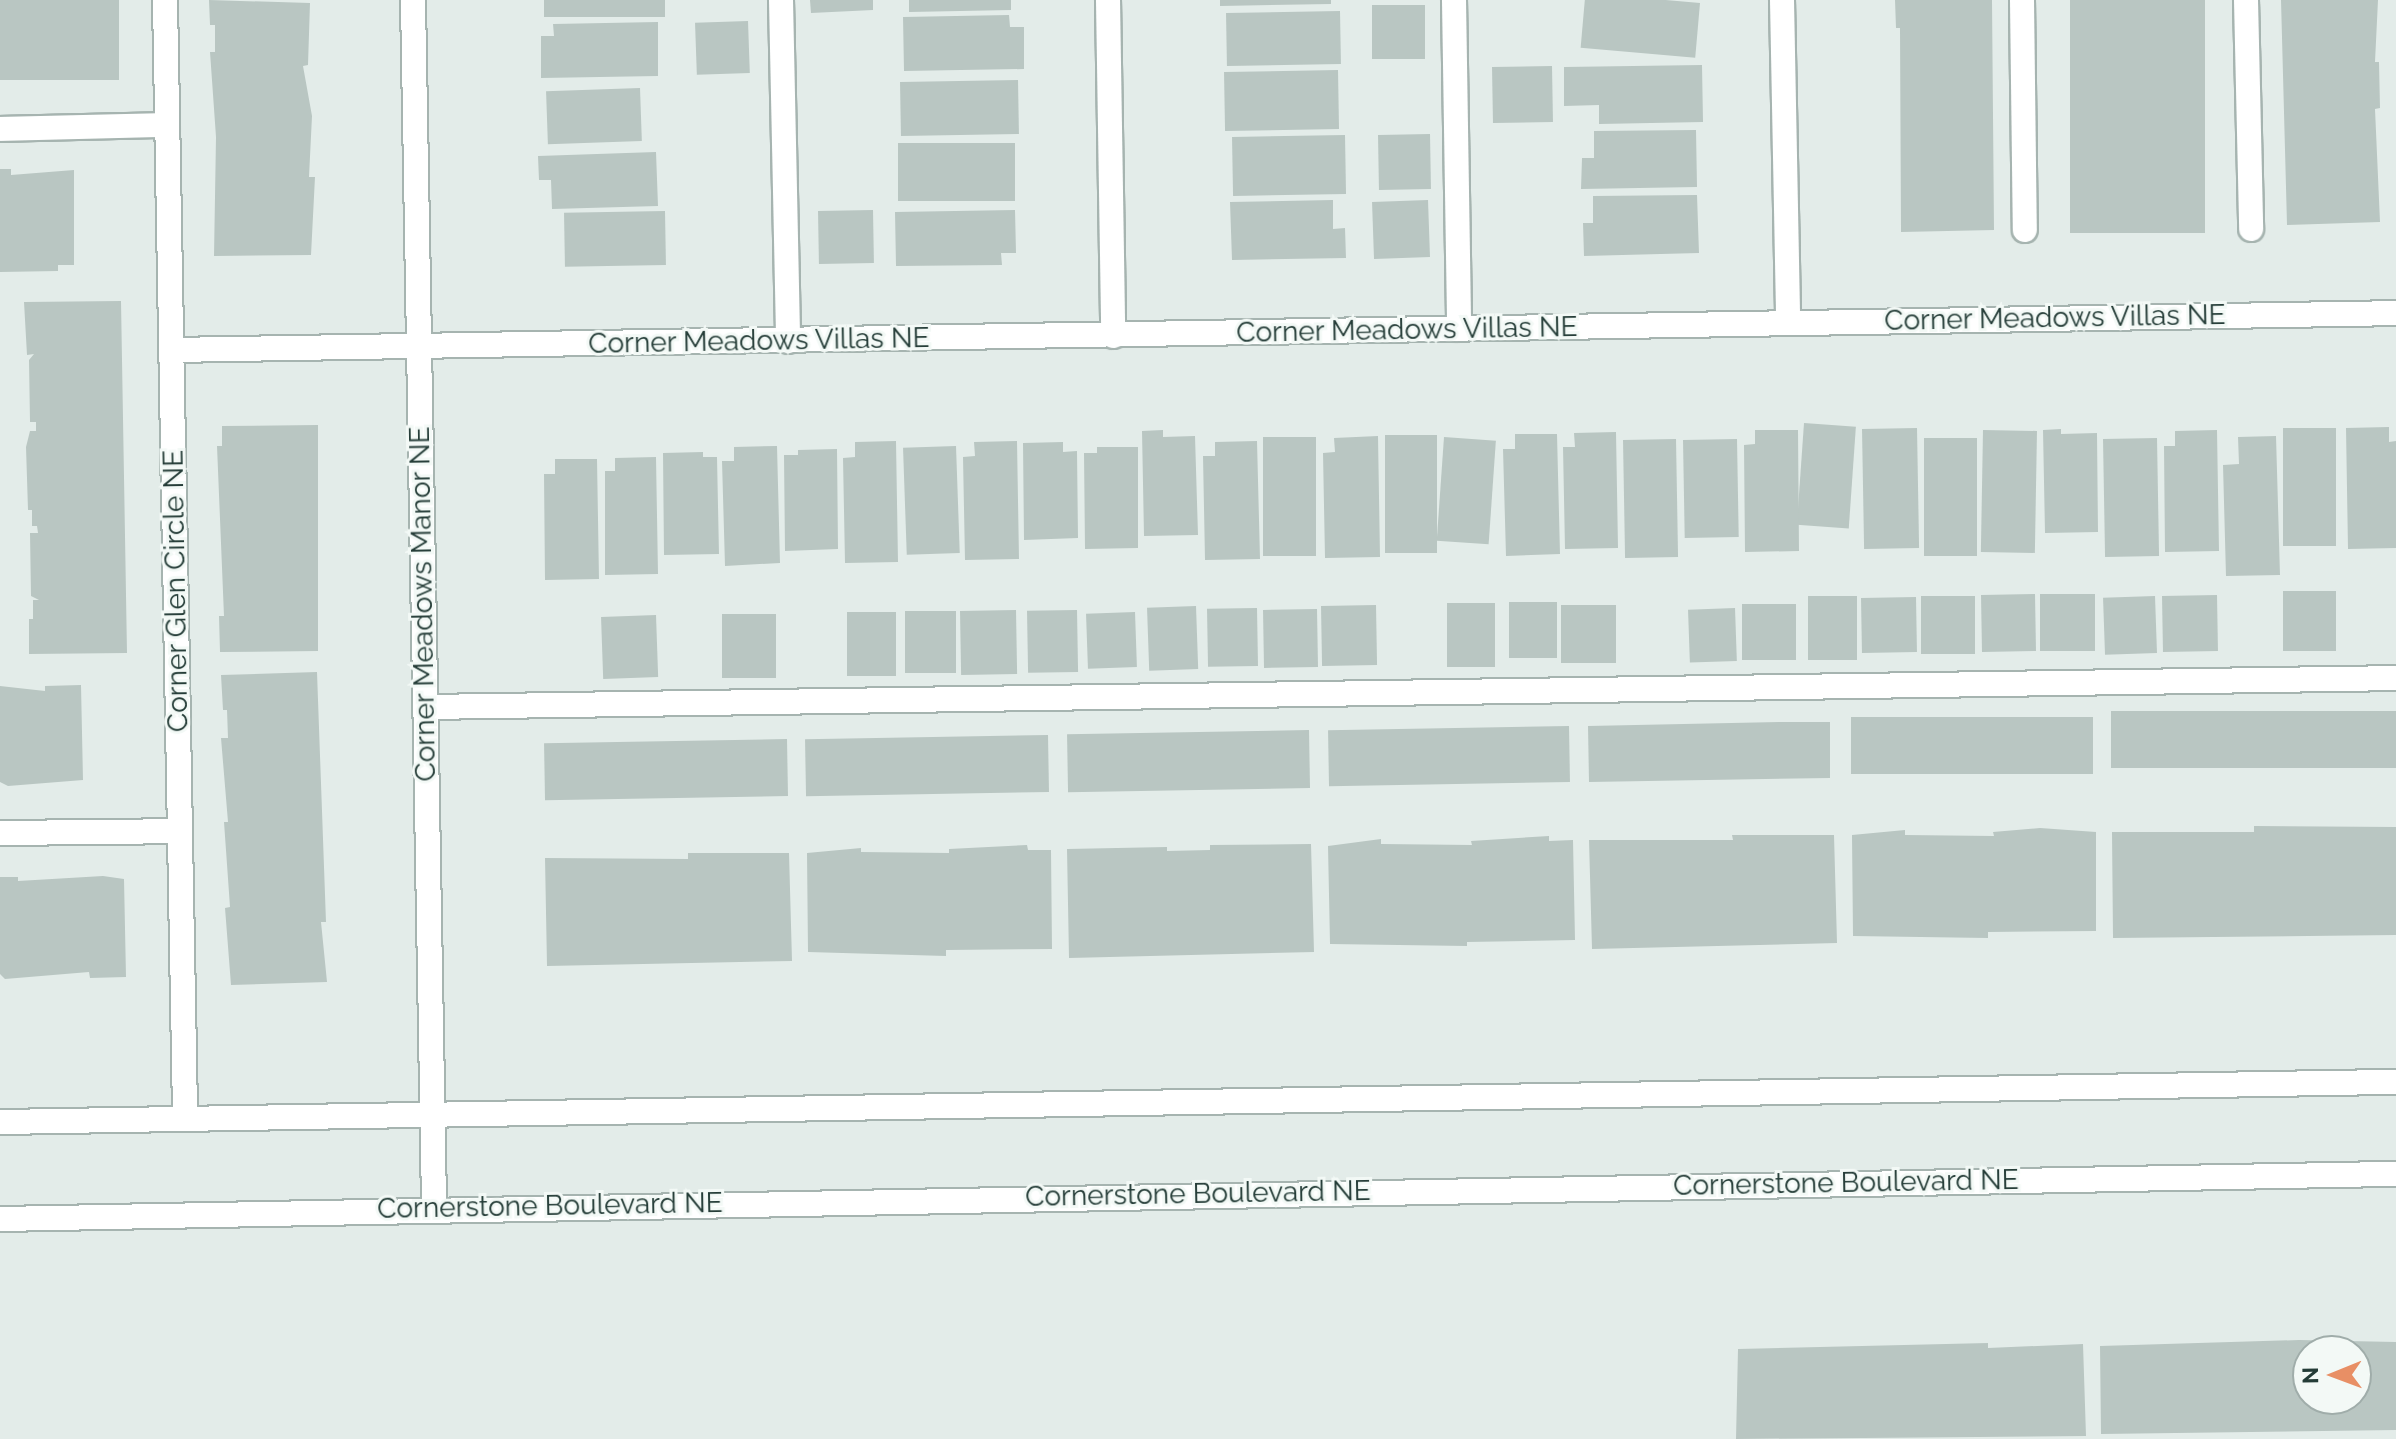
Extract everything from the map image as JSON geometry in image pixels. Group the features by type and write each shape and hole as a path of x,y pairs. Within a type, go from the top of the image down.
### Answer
{"street":[{"name":"Corner Glen Circle NE","path":"165,0 185,1116"},
{"name":"Corner Meadows Manor NE","path":"413,0 434,1208"},
{"path":"781,0 788,341"},
{"path":"1108,0 1113,336"},
{"path":"1454,0 1459,329"},
{"path":"1782,0 1788,322"},
{"path":"2022,0 2025,230"},
{"path":"2246,0 2251,229"},
{"path":"0,129 167,125"},
{"name":"Corner Meadows Villas NE","path":"419,347 2396,313"},
{"path":"171,350 419,347"},
{"path":"425,707 2396,678"},
{"path":"0,833 180,831"},
{"path":"0,1122 185,1116 2396,1082"},
{"name":"Cornerstone Boulevard NE","path":"0,1219 434,1208 2396,1174"}],"building":[{"path":"0,0 119,0 119,80 0,80"},
{"path":"209,0 310,3 308,65 303,66 312,116 309,177 315,177 311,255 214,256 216,137 210,52 215,52 215,25 210,25"},
{"path":"544,0 665,0 665,17 544,17"},
{"path":"810,0 873,0 873,10 811,13"},
{"path":"909,0 1011,0 1011,10 909,12"},
{"path":"1220,0 1331,0 1331,4 1220,6"},
{"path":"1585,0 1700,3 1695,58 1581,48"},
{"path":"1895,0 1992,0 1994,230 1901,232 1900,28 1896,28"},
{"path":"2070,0 2205,0 2205,233 2070,233"},
{"path":"2281,0 2378,0 2375,62 2379,62 2380,108 2375,109 2380,222 2287,225"},
{"path":"1372,5 1425,5 1425,59 1372,59"},
{"path":"1340,11 1341,64 1227,66 1226,13"},
{"path":"1009,15 1010,27 1024,27 1024,69 904,71 903,17"},
{"path":"748,21 750,73 697,75 695,23"},
{"path":"658,22 658,76 541,78 541,36 554,36 553,24"},
{"path":"1702,65 1703,122 1599,124 1599,105 1564,106 1564,67"},
{"path":"1552,66 1553,122 1493,123 1492,67"},
{"path":"1338,70 1339,129 1225,131 1224,72"},
{"path":"1018,80 1019,134 901,136 900,82"},
{"path":"640,88 642,141 548,144 546,91"},
{"path":"1696,130 1697,187 1581,189 1582,158 1594,158 1594,131"},
{"path":"1430,134 1431,189 1379,190 1378,135"},
{"path":"1345,135 1346,194 1233,196 1232,137"},
{"path":"898,143 1015,143 1015,201 898,201"},
{"path":"656,152 658,206 552,209 551,180 539,180 538,156"},
{"path":"0,169 11,169 11,175 74,170 74,265 58,265 58,271 0,272"},
{"path":"1697,195 1699,253 1584,256 1583,223 1593,223 1593,196"},
{"path":"1333,200 1333,229 1345,228 1346,258 1232,260 1230,202"},
{"path":"1428,200 1430,257 1374,259 1372,202"},
{"path":"873,210 874,263 819,264 818,211"},
{"path":"1015,210 1016,253 1001,253 1002,265 896,266 895,212"},
{"path":"665,211 666,265 565,267 564,213"},
{"path":"121,301 127,653 29,654 29,619 33,619 33,600 39,600 31,596 30,533 38,533 37,526 32,526 32,510 28,510 26,447 30,431 36,431 36,422 30,422 29,360 34,354 27,355 24,302"},
{"path":"1804,423 1856,427 1849,528 1797,525"},
{"path":"318,425 318,651 220,652 219,616 224,616 217,446 222,446 222,426"},
{"path":"2389,427 2389,442 2396,441 2396,548 2348,549 2346,428"},
{"path":"1917,428 1919,548 1864,549 1862,429"},
{"path":"2283,428 2336,428 2336,546 2283,546"},
{"path":"2061,429 2061,434 2097,433 2098,532 2045,533 2043,430"},
{"path":"1163,430 1163,437 1195,436 1198,535 1144,536 1142,431"},
{"path":"1755,430 1798,430 1799,551 1745,552 1744,445 1755,444"},
{"path":"1983,430 2037,431 2035,553 1981,552"},
{"path":"2217,430 2219,551 2165,552 2164,446 2175,446 2175,431"},
{"path":"1616,432 1618,548 1565,549 1563,447 1575,447 1574,433"},
{"path":"1515,434 1557,434 1560,554 1506,556 1503,449 1515,449"},
{"path":"1385,435 1437,435 1437,553 1385,553"},
{"path":"1378,436 1380,557 1325,558 1323,453 1335,452 1334,438"},
{"path":"2276,436 2280,575 2226,576 2223,465 2239,464 2238,437"},
{"path":"1263,437 1316,437 1316,556 1263,556"},
{"path":"1444,437 1496,441 1489,544 1437,541"},
{"path":"1924,438 1977,438 1977,556 1924,556"},
{"path":"2157,438 2159,556 2105,557 2103,439"},
{"path":"1676,439 1678,557 1625,558 1623,440"},
{"path":"1737,439 1739,537 1685,538 1683,440"},
{"path":"896,441 898,562 845,563 843,458 855,457 855,442"},
{"path":"1017,441 1019,559 965,560 963,457 975,456 974,442"},
{"path":"1257,441 1260,559 1205,560 1203,456 1215,456 1215,442"},
{"path":"1063,442 1063,452 1077,451 1078,538 1024,540 1023,443"},
{"path":"777,446 780,563 725,566 722,461 734,461 734,447"},
{"path":"956,446 960,553 907,555 903,448"},
{"path":"1097,447 1138,447 1138,548 1085,549 1084,453 1097,453"},
{"path":"837,449 838,549 785,551 784,455 798,455 798,450"},
{"path":"703,452 703,457 717,457 719,554 664,555 663,453"},
{"path":"656,457 658,574 605,575 605,471 615,471 615,458"},
{"path":"555,459 597,459 599,579 545,580 544,474 555,474"},
{"path":"2283,591 2336,591 2336,651 2283,651"},
{"path":"2035,594 2036,651 1982,652 1981,595"},
{"path":"2040,594 2095,594 2095,651 2040,651"},
{"path":"2217,595 2218,651 2163,652 2162,596"},
{"path":"1808,596 1857,596 1857,660 1808,660"},
{"path":"1921,596 1975,596 1975,654 1921,654"},
{"path":"2155,596 2157,653 2105,655 2103,598"},
{"path":"1916,597 1917,652 1862,653 1861,598"},
{"path":"1509,602 1557,602 1557,658 1509,658"},
{"path":"1447,603 1495,603 1495,667 1447,667"},
{"path":"1742,604 1796,604 1796,660 1742,660"},
{"path":"1376,605 1377,665 1322,666 1321,606"},
{"path":"1561,605 1616,605 1616,663 1561,663"},
{"path":"1196,606 1198,669 1149,671 1147,608"},
{"path":"1257,608 1258,666 1208,667 1207,609"},
{"path":"1735,608 1737,661 1690,663 1688,610"},
{"path":"1317,609 1318,667 1264,668 1263,610"},
{"path":"1016,610 1017,674 961,675 960,611"},
{"path":"1077,610 1078,672 1028,673 1027,611"},
{"path":"905,611 956,611 956,673 905,673"},
{"path":"847,612 896,612 896,676 847,676"},
{"path":"1135,612 1137,667 1088,669 1086,614"},
{"path":"722,614 776,614 776,678 722,678"},
{"path":"656,615 658,677 603,679 601,617"},
{"path":"317,672 326,922 321,922 327,982 231,985 225,908 230,907 224,822 228,822 221,738 228,738 221,675"},
{"path":"81,685 83,780 8,786 0,782 0,686 45,691 45,686"},
{"path":"2111,711 2396,711 2396,768 2111,768"},
{"path":"1851,717 2093,717 2093,774 1851,774"},
{"path":"1830,722 1830,778 1589,782 1588,726"},
{"path":"1569,726 1570,782 1329,786 1328,730"},
{"path":"1309,730 1310,788 1068,792 1067,734"},
{"path":"1048,735 1049,792 806,796 805,739"},
{"path":"787,739 788,796 545,800 544,743"},
{"path":"2254,826 2396,827 2396,935 2113,938 2112,832 2254,832"},
{"path":"2040,828 2096,832 2096,931 1988,932 1988,938 1853,936 1852,835 1905,830 1905,835 1994,836 1993,832"},
{"path":"1732,835 1834,835 1837,943 1592,949 1589,840 1733,840"},
{"path":"1549,836 1549,841 1573,840 1575,940 1467,942 1467,946 1330,944 1328,846 1381,839 1381,844 1472,845 1471,841"},
{"path":"1311,844 1314,952 1069,958 1067,849 1167,847 1167,851 1210,850 1210,845"},
{"path":"1027,845 1028,850 1051,850 1052,949 946,950 946,956 808,952 807,853 861,848 861,852 949,853 949,849"},
{"path":"688,853 789,853 792,961 547,966 545,858 688,859"},
{"path":"103,876 124,879 126,977 90,978 89,972 5,979 0,974 0,877 18,877 18,881"},
{"path":"2292,1340 2292,1415 2372,1415 2372,1342 2396,1342 2396,1430 2101,1434 2100,1346"},
{"path":"1988,1343 1988,1348 2083,1344 2086,1436 1736,1439 1738,1349"}]}
